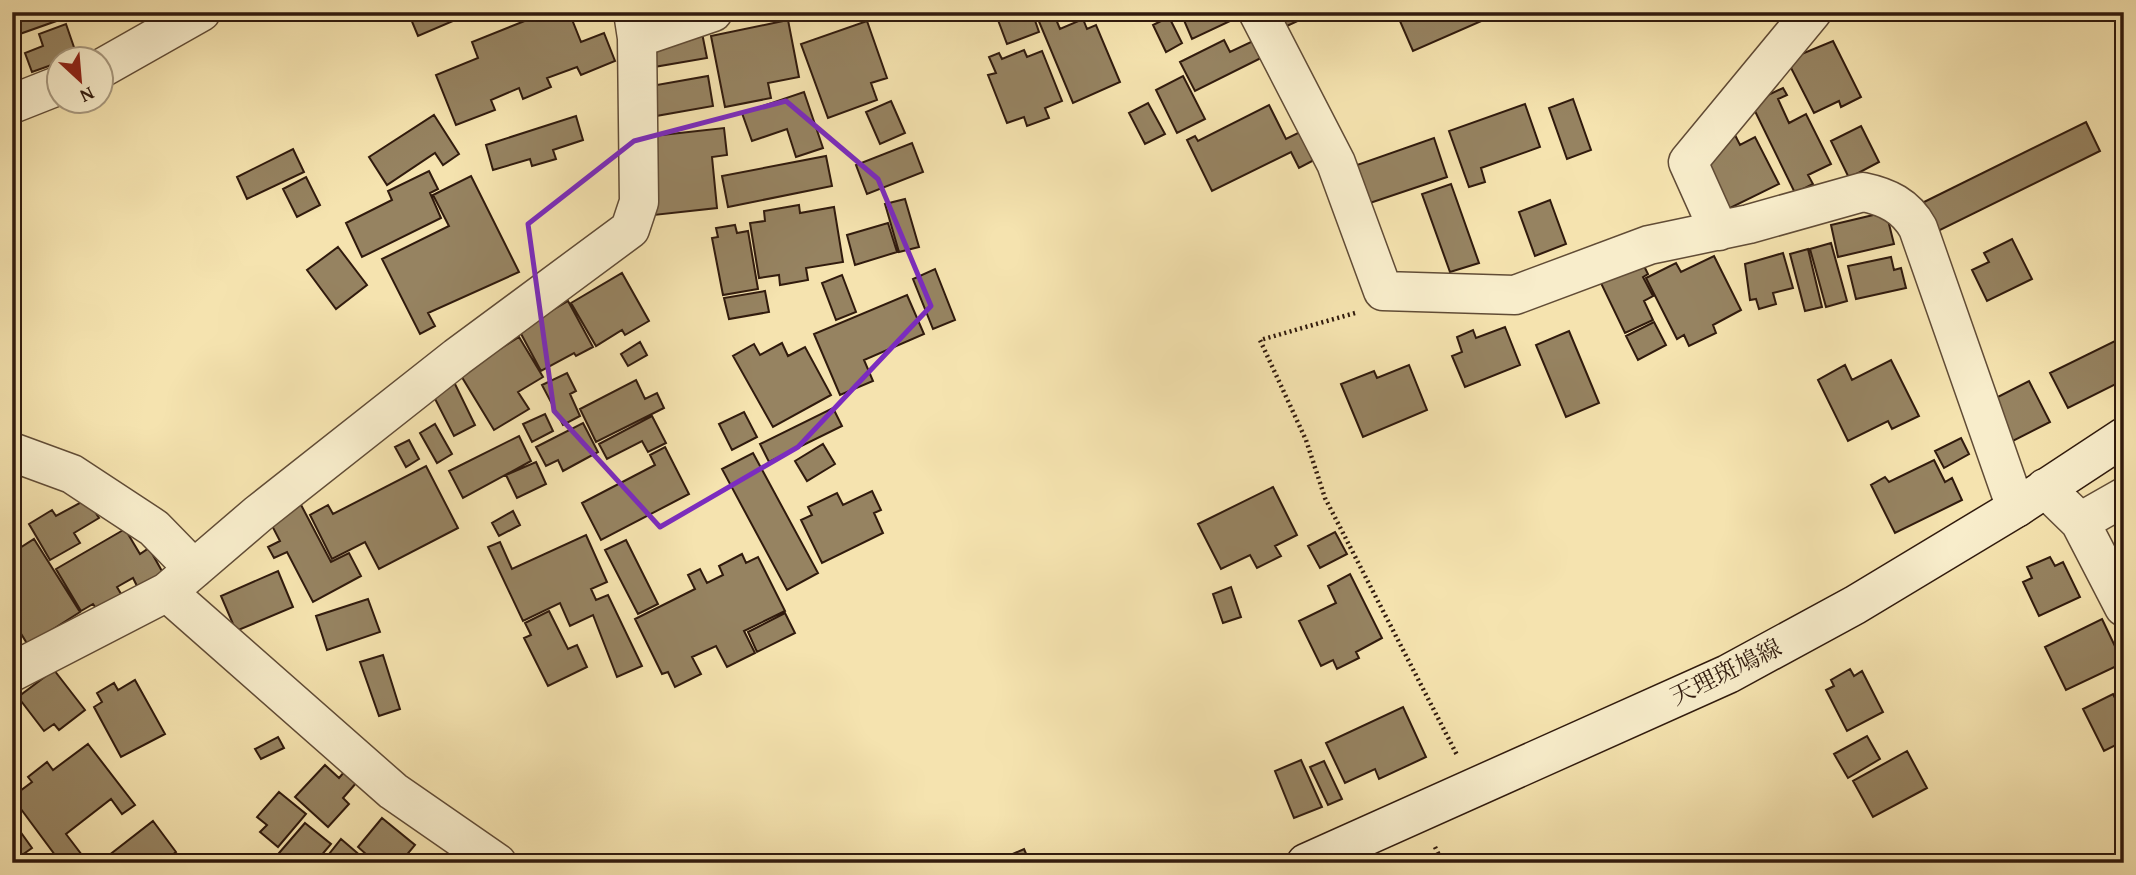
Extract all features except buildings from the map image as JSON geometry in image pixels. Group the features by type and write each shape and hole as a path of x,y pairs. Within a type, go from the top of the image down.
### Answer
{"street":[{"path":"116,60 201,12"},
{"path":"12,672 181,581 258,514 457,357 630,229 639,202 635,25 713,12"},
{"path":"1258,12 1336,163 1383,291 1516,295 1649,245 1719,231 1863,192 1879,195 1908,211 1918,228 2030,498 2080,522 2124,607"},
{"path":"1719,231 1688,162 1812,12"},
{"path":"13,101 46,90"},
{"name":"天理斑鳩線","path":"1306,863 1728,674 1855,605 2124,437"},
{"path":"12,452 72,474 154,528 181,581 393,791 497,863"},
{"path":"2080,522 2124,497"}],"path":[{"path":"1383,291 1351,316 1260,340 1306,440 1325,498 1443,722 1472,787"}],"highlighted area":[{"path":"786,101 878,179 931,306 798,447 660,527 554,411 528,224 634,141"}]}
